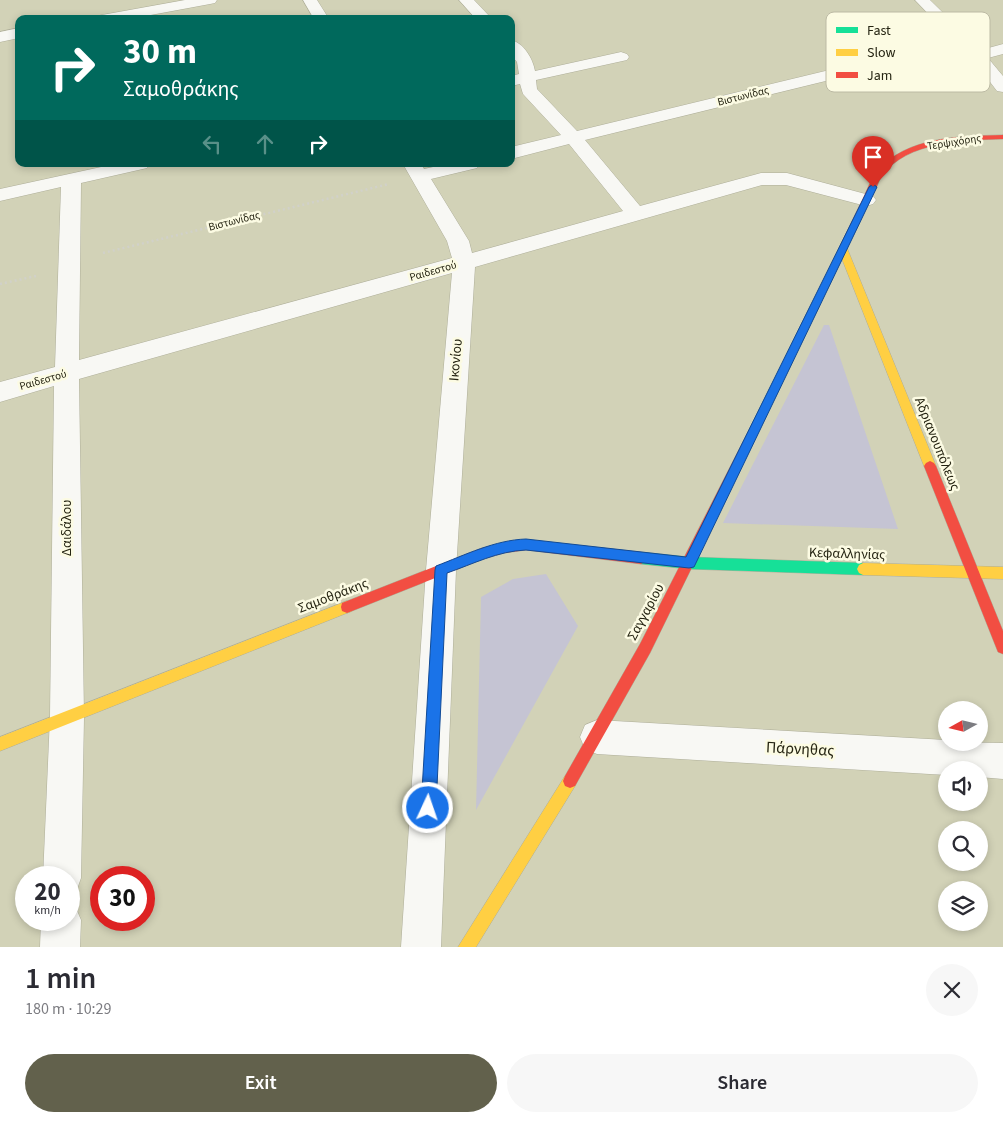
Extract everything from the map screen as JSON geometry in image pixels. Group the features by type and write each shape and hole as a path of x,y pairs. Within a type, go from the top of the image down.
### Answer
{"street":[{"path":"125,15 210,0"},
{"path":"310,0 319,15"},
{"path":"466,0 481,15"},
{"path":"922,0 934,12"},
{"path":"0,37 15,34"},
{"name":"Βιστωνίδας","path":"990,53 1003,49"},
{"path":"515,50 525,61 519,79"},
{"path":"519,79 621,57"},
{"path":"990,70 1003,86"},
{"name":"Βιστωνίδας","path":"515,152 826,76"},
{"path":"519,79 573,138 636,214"},
{"name":"Τερψιχόρης","path":"843,251 880,173 892,161 910,151 936,143 1003,137"},
{"path":"0,195 126,167"},
{"path":"416,170 443,167"},
{"name":"Ικονίου","path":"416,170 458,241 464,262 441,570 421,947"},
{"name":"Ραιδεστού","path":"0,392 768,178 787,179 866,200"},
{"name":"Δαιδάλου","path":"62,866 68,716 66,373 71,179"},
{"name":"Σαγγαρίου","path":"466,947 597,737 689,563 843,251"},
{"name":"Αδριανουπόλεως","path":"843,251 1003,647"},
{"name":"Σαμοθράκης","path":"0,744 494,550 514,545 526,545 689,563"},
{"name":"Κεφαλληνίας","path":"689,563 1003,574"},
{"name":"Πάρνηθας","path":"597,737 1003,761"},
{"path":"60,947 61,931"}],"path":[{"name":"Βιστωνίδας","path":"0,284 40,274 92,255 416,170"}],"shaded area":[{"path":"824,325 829,325 898,529 723,523"},
{"path":"546,574 578,626 476,810 481,597 513,579"}],"traffic: fast":[{"path":"641,558 689,563 863,569"}],"traffic: slow":[{"path":"758,422 843,248"},
{"path":"843,251 930,466"},
{"path":"863,569 1003,573"},
{"path":"0,744 347,607"},
{"path":"466,947 570,781"}],"traffic: jam":[{"path":"843,248 878,177 893,161 907,153 938,143 971,138 1003,137"},
{"path":"570,781 645,649 758,422"},
{"path":"930,466 1003,647"},
{"path":"347,607 482,554 504,548 526,545 641,558"}],"route":[{"path":"428,808 441,570 494,550 514,545 689,563 873,187"}]}
